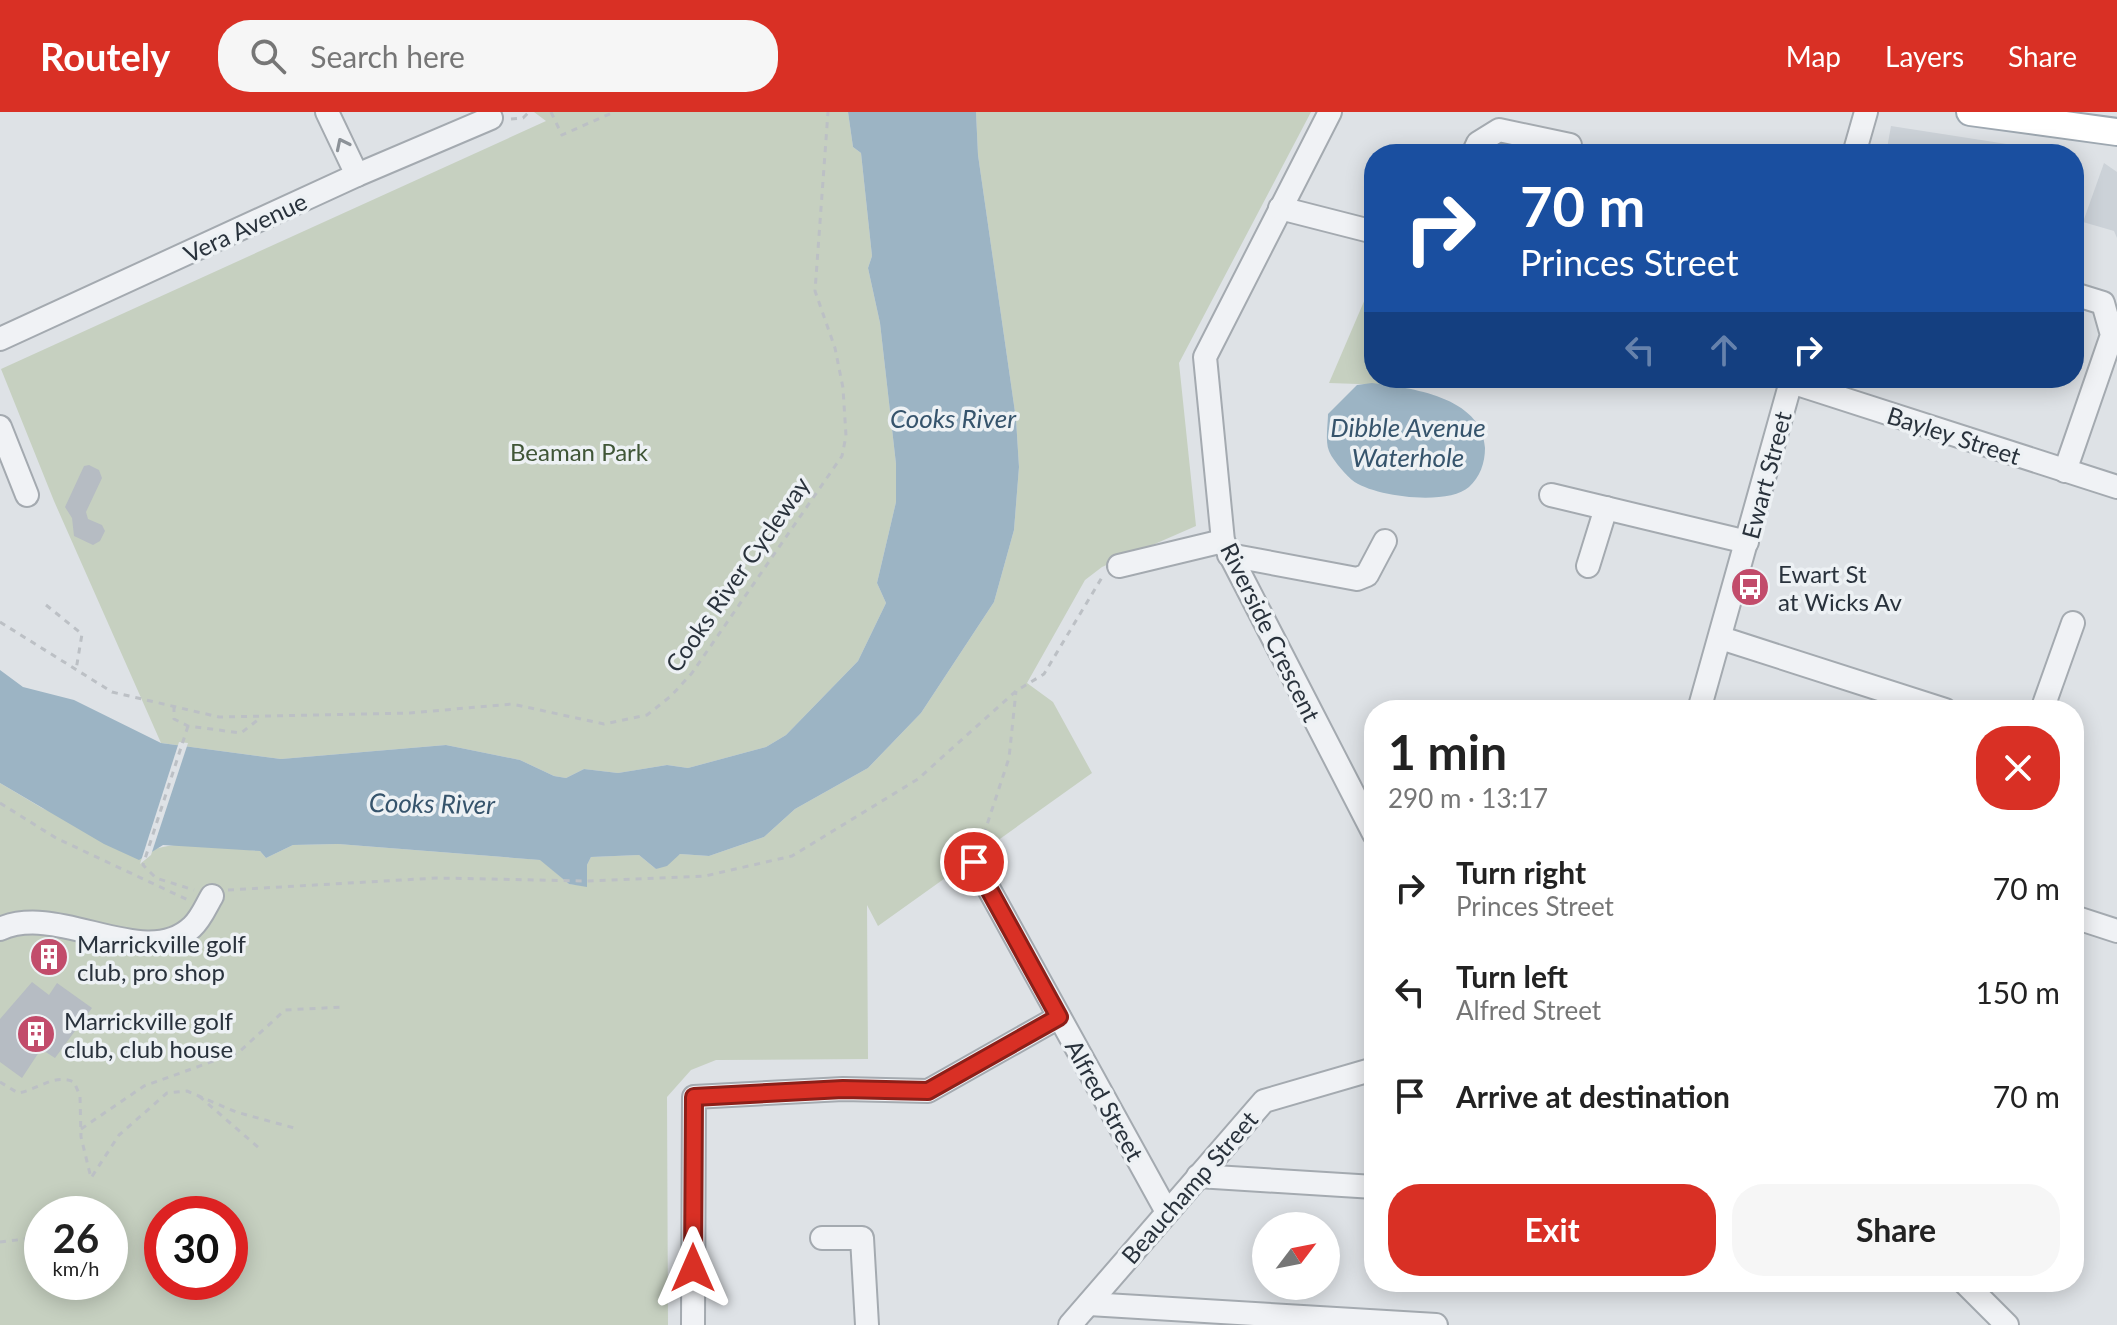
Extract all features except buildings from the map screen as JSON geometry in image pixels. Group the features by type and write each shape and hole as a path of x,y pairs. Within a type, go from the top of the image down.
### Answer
{"main road":[{"path":"1970,112 2117,132"}],"street":[{"path":"327,112 357,175"},
{"name":"Riverside Crescent","path":"1330,112 1205,357 1226,548 1364,815"},
{"path":"1857,144 1866,112"},
{"name":"Vera Avenue","path":"0,339 357,175 491,118"},
{"path":"1478,144 1499,130 1565,144"},
{"path":"1280,208 1364,229"},
{"path":"2065,471 2112,335 2103,303 2084,297"},
{"name":"Ewart Street","path":"1702,700 1789,388"},
{"name":"Bayley Street","path":"1815,388 2117,487"},
{"path":"0,427 27,495"},
{"path":"1551,495 1747,542"},
{"path":"1588,566 1606,508"},
{"path":"1119,566 1226,548 1357,579 1367,575 1385,541"},
{"path":"2046,700 2073,623"},
{"path":"1721,638 1914,700"},
{"name":"Alfred Street","path":"974,862 1167,1212"},
{"path":"0,929 40,920 143,943 161,941 183,935 195,925 209,901"},
{"path":"2084,920 2117,931"},
{"path":"693,1325 694,1097 843,1089 928,1091 1059,1017"},
{"name":"Beauchamp Street","path":"1070,1325 1198,1176 1272,1096 1364,1072"},
{"path":"1198,1176 1364,1186"},
{"path":"822,1238 862,1238 867,1325"},
{"path":"1974,1292 2007,1325"},
{"path":"1089,1304 1436,1325"}],"path":[{"path":"551,112 562,135 614,112"},
{"name":"Cooks River Cycleway","path":"0,622 112,692 219,717 259,719 410,713 512,704 604,724 647,715 671,696 692,673 842,456 846,436 843,388 835,348 815,291 828,112"},
{"path":"209,901 227,890 437,878 587,881 705,876 792,856 918,779 1016,691 1044,674 1100,576 1119,566"},
{"path":"46,605 82,634 76,670"},
{"path":"974,862 1009,758 1016,691"},
{"path":"174,706 174,719 188,726 241,733 259,719"},
{"path":"188,726 143,865 156,878 209,901"},
{"path":"0,803 56,838 122,871 209,901"},
{"path":"81,1129 144,1086 239,1052 285,1010 344,1007"},
{"path":"0,1082 18,1093 53,1080 74,1082 80,1096 81,1129 91,1178 119,1135 160,1098 178,1091 196,1093 236,1112 298,1129"},
{"path":"196,1093 259,1148"},
{"path":"0,1242 24,1239"}],"shaded area":[{"path":"1891,126 2006,144 1888,144"},
{"path":"2104,163 2117,172 2117,238 2114,231 2084,222"}],"green space":[{"name":"Beaman Park","path":"534,112 848,112 853,147 861,153 872,256 868,268 880,323 896,464 896,502 877,583 886,603 858,661 786,735 766,747 688,768 667,765 618,773 584,769 566,778 554,776 520,760 446,745 281,759 161,743 54,501 1,369 546,121"},
{"path":"976,112 1311,112 1179,363 1196,526 1102,567 1085,580 1027,683 1053,702 1092,773 878,926 867,905 868,1059 716,1060 691,1070 667,1097 668,1325 0,1325 0,783 42,808 148,852 188,844 260,851 266,858 293,845 338,844 541,860 569,884 587,886 587,865 591,857 639,855 656,869 680,854 709,856 764,837 795,809 868,768 921,713 994,602 1014,530 1019,467 1016,419 978,155"},
{"path":"1364,301 1364,384 1329,383"}],"water":[{"name":"Cooks River","path":"848,112 976,112 978,155 1016,419 1019,467 1014,530 994,602 921,713 868,768 795,809 764,837 709,856 680,854 667,866 656,869 639,855 591,857 587,865 587,887 569,884 540,860 338,844 293,845 266,858 260,851 163,845 139,860 104,844 0,783 0,670 23,687 74,700 161,743 281,759 446,745 520,760 554,776 566,778 584,769 618,773 667,765 688,768 766,747 786,735 858,661 886,603 877,583 896,502 896,464 880,323 868,268 872,256 861,153 853,147"},
{"name":"Dibble Avenue Waterhole","path":"1364,384 1364,388 1405,388 1442,398 1458,406 1481,430 1484,459 1476,479 1459,493 1428,498 1376,491 1352,480 1329,451 1328,414 1357,385"}],"pier":[{"path":"179,742 188,743 151,855 140,864"}],"place":[{"name":"Ewart St at Wicks Av","path":"1750,587"},
{"name":"Marrickville golf club, pro shop","path":"49,957"},
{"name":"Marrickville golf club, club house","path":"36,1034"}],"route":[{"path":"693,1268 694,1097 843,1089 928,1091 1059,1017 974,862"}]}
